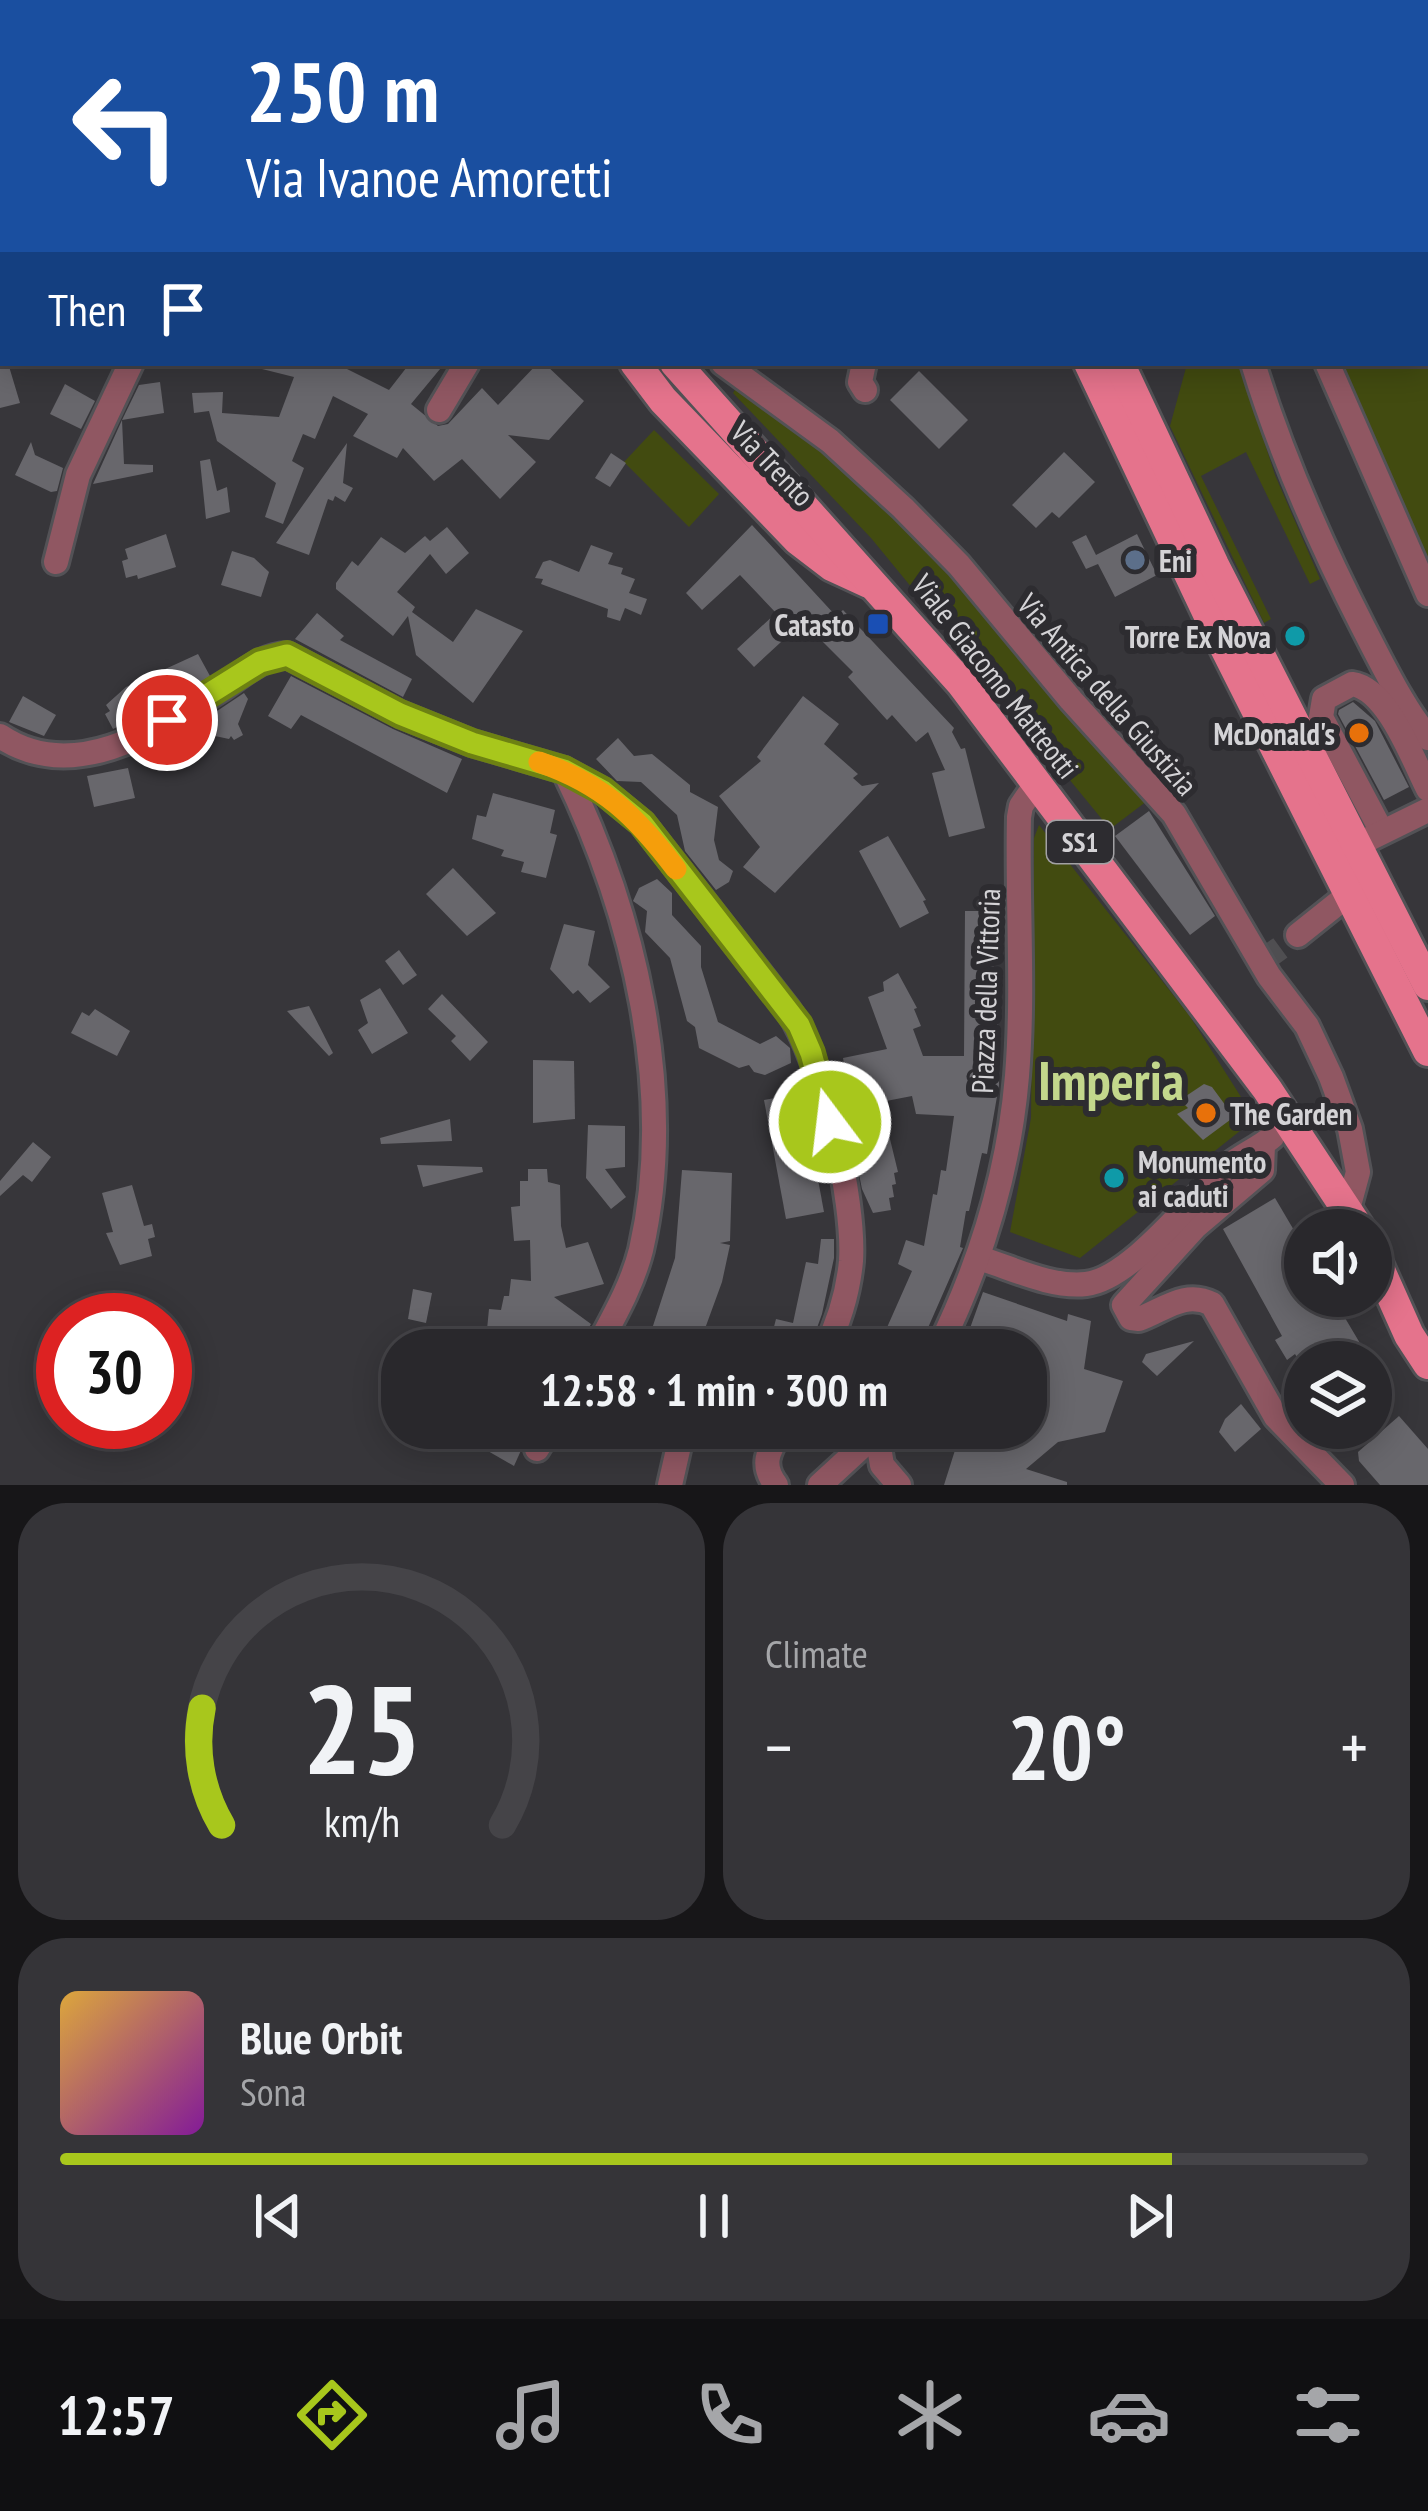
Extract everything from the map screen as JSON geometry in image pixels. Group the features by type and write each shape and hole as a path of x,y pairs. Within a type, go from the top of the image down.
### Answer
{"main road":[{"name":"Via Trento","path":"637,366 663,400 798,540 832,566 880,588"},
{"name":"Viale Giacomo Matteotti","path":"678,366 961,683 1289,1123 1347,1209"},
{"path":"1090,366 1428,1052"},
{"path":"1120,366 1214,565 1370,838 1428,985"},
{"path":"754,495 776,496 789,487"},
{"path":"1392,1297 1428,1364"}],"street":[{"path":"56,562 78,475 129,366"},
{"path":"439,410 465,366"},
{"name":"Via Antica della Giustizia","path":"727,366 830,441 903,508 958,565 1071,700 1178,810 1261,962 1307,1026 1350,1129 1358,1172 1355,1209"},
{"path":"863,366 860,382 866,390"},
{"path":"1254,366 1276,436 1338,579 1428,738"},
{"path":"1328,366 1428,594"},
{"path":"0,736 41,754 86,756 167,720 260,662 287,655 400,714 472,743 564,770 603,791 642,823 806,1039 830,1122 851,1234 844,1303 833,1329"},
{"path":"1428,790 1384,705 1368,689 1352,684 1324,699 1321,717 1370,838 1428,810"},
{"path":"564,770 605,867 638,992 654,1093 640,1252 626,1296 608,1329"},
{"name":"Piazza della Vittoria","path":"947,1329 979,1258 1004,1157 1016,1081 1018,818 1036,784"},
{"path":"1298,934 1348,895"},
{"path":"979,1258 1057,1283 1083,1285 1104,1280 1150,1244 1226,1168 1289,1123"},
{"path":"1263,1145 1262,1170 1196,1226 1124,1305 1131,1318 1139,1319 1184,1298 1212,1304 1276,1418 1342,1485"},
{"path":"670,1485 678,1449"},
{"path":"770,1449 766,1457 776,1485"},
{"path":"820,1485 859,1449"},
{"path":"881,1449 882,1465 899,1485"}],"green space":[{"path":"1186,366 1240,366 1275,475 1320,579 1310,584 1246,452 1201,476 1271,619 1264,623 1170,426"},
{"path":"1321,366 1428,366 1428,605"},
{"path":"739,383 850,469 956,576 1147,801 1110,829 871,538 733,393"},
{"path":"654,430 719,494 689,527 624,462"},
{"path":"1039,825 1189,1015 1255,1119 1080,1258 1010,1232 1031,1118 1034,838"}],"building":[{"path":"0,366 9,366 20,403 0,408"},
{"path":"346,366 389,390 408,366 443,366 411,404 438,426 448,424 482,388 498,405 535,366 547,366 584,401 549,440 508,435 536,462 500,499 462,459 434,481 403,448 397,458 353,436 368,414 333,396 315,439 303,434 292,461 304,468 283,524 265,517 276,483 217,441 209,411 194,413 192,393 223,392 222,413 279,417 294,377 262,369"},
{"path":"919,371 968,420 939,449 890,400"},
{"path":"160,382 164,413 122,420 139,385"},
{"path":"65,384 95,401 81,429 50,414"},
{"path":"122,420 124,464 153,465 153,472 93,484"},
{"path":"31,442 35,455 63,468 57,491 15,475"},
{"path":"347,443 343,483 353,488 345,502 335,496 333,501 328,499 309,555 276,543"},
{"path":"1064,452 1095,482 1059,518 1052,512 1036,528 1012,505"},
{"path":"611,453 626,463 610,487 595,478"},
{"path":"210,459 217,491 227,487 230,512 206,519 200,461"},
{"path":"752,525 836,616 843,610 954,728 961,749 965,748 985,828 949,837 932,773 945,770 928,732 916,742 892,715 887,720 848,677 853,672 804,623 796,635 793,631 754,667 737,649 776,613 740,575 702,610 686,593"},
{"path":"447,527 469,553 446,574 430,554 397,592 415,607 412,612 453,642 476,609 523,631 473,703 416,655 408,616 393,636 336,589 352,561 358,566 381,537 405,553 425,536 430,541"},
{"path":"166,534 176,567 126,578 125,549"},
{"path":"1137,534 1157,575 1115,597 1098,564 1086,569 1072,542 1086,535 1096,555"},
{"path":"591,545 613,553 608,564 623,568 621,574 635,579 629,593 647,599 641,615 625,608 620,621 607,617 608,609 535,578 543,562 550,560 579,572"},
{"path":"232,551 254,558 269,572 261,597 221,585"},
{"path":"317,613 344,636 340,640 412,679 403,697 295,639"},
{"path":"198,654 210,676 113,729 106,705 126,687"},
{"path":"291,676 462,759 447,793 301,715 291,729 268,716"},
{"path":"244,693 248,699 238,724 243,735 234,740 215,736 218,718 214,713"},
{"path":"23,696 56,715 44,736 9,722"},
{"path":"803,696 839,724 824,744 858,774 853,778 862,786 879,783 775,893 743,867 760,847 719,796 761,761 757,757"},
{"name":"McDonald's","path":"1353,702 1375,721 1409,787 1384,800 1338,714"},
{"path":"618,738 634,756 652,754 690,785 690,792 718,807 714,840 719,860 733,871 729,882 716,890 685,851 677,815 641,782 617,781 596,759"},
{"path":"128,768 135,798 94,807 87,776"},
{"path":"493,793 555,810 550,833 557,835 546,878 521,872 524,862 501,856 504,850 472,839 477,815 486,817"},
{"path":"1149,811 1215,916 1190,935 1115,836"},
{"path":"888,836 929,913 900,928 859,851"},
{"path":"453,868 496,913 467,936 426,894"},
{"path":"657,879 672,893 672,915 701,946 701,967 718,1022 760,1044 776,1036 790,1048 791,1063 765,1075 699,1048 670,958 645,932 647,911 633,901 639,888"},
{"path":"965,911 999,911 999,927 994,927 993,1019 998,1019 999,1085 987,1154 982,1153 966,1211 963,1248 927,1329 886,1329 912,1271 898,1264 906,1240 924,1246 933,1194 937,1195 941,1170 946,1171 954,1116 916,1114 912,1096 881,1102 898,1172 892,1185 894,1197 889,1198 891,1210 873,1213 862,1189 838,1071 845,1069 843,1058 887,1049 868,997 884,991 883,982 898,973 917,1008 921,1026 913,1029 923,1056 964,1056"},
{"path":"564,924 595,931 588,965 610,987 590,1003 578,990 573,994 550,969"},
{"path":"399,950 417,975 403,985 385,961"},
{"path":"380,988 408,1033 372,1054 358,1030 368,1023 360,1000"},
{"path":"442,994 488,1042 470,1061 451,1041 456,1036 428,1009"},
{"path":"309,1006 333,1053 329,1056 287,1011"},
{"path":"95,1009 130,1031 117,1056 71,1033 82,1012 89,1016"},
{"path":"533,1060 574,1061 575,1119 533,1123"},
{"path":"1204,1084 1212,1087 1234,1117 1203,1140 1177,1114 1188,1108 1180,1100"},
{"path":"802,1093 824,1212 786,1219 764,1100"},
{"path":"450,1119 452,1141 381,1144 380,1138"},
{"path":"588,1125 625,1126 625,1167 605,1169 626,1197 611,1209 586,1178"},
{"path":"33,1142 51,1157 32,1182 23,1175 0,1196 0,1181"},
{"path":"417,1165 482,1167 483,1172 423,1187"},
{"path":"528,1169 547,1169 548,1182 560,1185 566,1248 588,1242 604,1284 554,1297 591,1324 588,1329 487,1329 489,1309 501,1310 511,1279 531,1281 530,1240 514,1241 511,1207 520,1206 520,1181 528,1181"},
{"path":"682,1170 732,1173 730,1241 720,1243 730,1245 705,1329 652,1329 675,1258"},
{"path":"132,1185 144,1226 152,1224 155,1237 148,1239 152,1256 120,1265 106,1233 113,1232 102,1193"},
{"path":"1275,1198 1284,1213 1284,1317 1344,1317 1359,1341 1284,1341 1284,1355 1275,1340 1282,1336 1223,1229"},
{"path":"821,1239 834,1239 834,1258 817,1329 773,1329 776,1319 793,1323 806,1262 818,1264"},
{"path":"413,1289 432,1293 426,1323 408,1319"},
{"path":"983,1292 1067,1321 1068,1314 1091,1321 1084,1369 1123,1381 1105,1432 1058,1442 1026,1469 1067,1485 944,1485 955,1449 1047,1449 1047,1329 970,1329"},
{"path":"1194,1341 1157,1376 1142,1362 1146,1354"},
{"path":"1241,1404 1261,1429 1235,1452 1219,1432"},
{"path":"1399,1416 1428,1449 1428,1485 1380,1485 1359,1461 1361,1449 1392,1449 1392,1422"},
{"path":"484,1449 522,1449 514,1466"}],"tunnel":[{"path":"1261,962 1298,935"}],"slow traffic":[{"path":"539,762 603,791 642,823 676,869"}],"place":[{"name":"Eni","path":"1135,560"},
{"name":"Catasto","path":"878,624"},
{"name":"Torre Ex Nova","path":"1295,636"},
{"name":"McDonald's","path":"1359,733"},
{"name":"The Garden","path":"1206,1113"},
{"name":"Monumento ai caduti","path":"1114,1178"}],"district":[{"name":"Imperia","path":"1111,1080"}],"route":[{"path":"167,720 260,662 287,655 400,714 472,743 564,770 603,791 642,823 799,1025 830,1122"}]}
